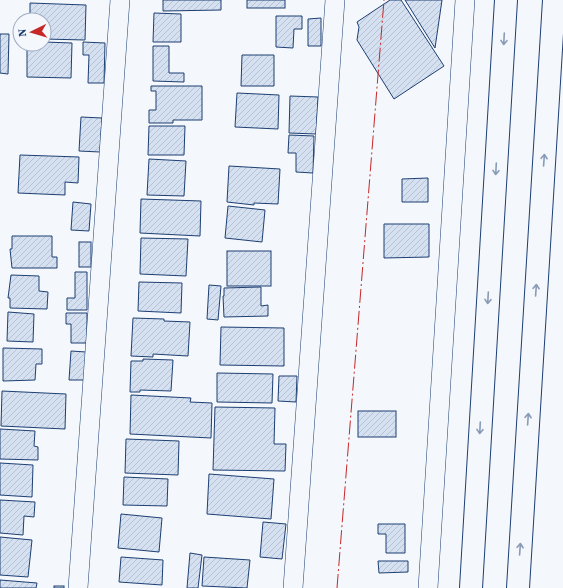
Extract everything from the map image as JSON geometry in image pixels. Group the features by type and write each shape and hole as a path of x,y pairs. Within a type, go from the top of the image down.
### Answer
{"main road":[{"path":"471,588 506,0"},
{"path":"518,588 554,0"}],"street":[{"path":"78,588 120,0"},
{"path":"293,588 335,0"},
{"path":"428,588 466,0"}],"building":[{"path":"163,0 221,0 221,10 163,11"},
{"path":"247,0 285,0 285,8 247,8"},
{"path":"390,0 401,0 444,66 394,99 357,40 359,27 357,22"},
{"path":"405,0 442,0 435,48"},
{"path":"30,3 86,5 85,40 52,39 52,12 30,12"},
{"path":"154,13 181,14 181,42 153,42"},
{"path":"276,16 302,16 302,29 294,29 293,48 276,47"},
{"path":"321,18 321,46 308,46 308,19"},
{"path":"0,34 9,34 8,74 0,73"},
{"path":"52,42 72,43 71,78 27,77 27,52 52,52"},
{"path":"83,42 105,43 104,83 88,83 89,55 83,55"},
{"path":"153,46 169,46 169,73 184,73 184,82 153,81"},
{"path":"242,55 274,55 274,86 241,86"},
{"path":"151,86 202,86 202,120 173,120 173,123 149,123 149,110 156,110 156,91 151,91"},
{"path":"237,93 279,95 278,129 235,127"},
{"path":"290,96 318,97 316,134 289,133"},
{"path":"81,117 102,118 100,152 79,151"},
{"path":"149,126 185,126 184,155 148,155"},
{"path":"289,135 314,136 313,173 296,172 296,153 288,153"},
{"path":"20,155 79,157 78,183 65,182 65,195 18,193"},
{"path":"149,159 186,161 184,196 147,195"},
{"path":"229,166 280,169 278,204 254,203 254,205 227,202"},
{"path":"428,178 428,202 402,202 402,179"},
{"path":"141,199 201,201 200,236 140,233"},
{"path":"73,202 91,204 89,231 71,230"},
{"path":"228,206 265,210 262,242 225,238"},
{"path":"384,224 429,224 429,257 384,258"},
{"path":"12,236 52,236 52,257 57,257 57,268 12,268 10,249 12,249"},
{"path":"141,238 188,239 186,276 140,274"},
{"path":"79,242 91,242 91,267 79,267"},
{"path":"227,251 271,251 271,286 227,286"},
{"path":"75,272 87,272 87,310 67,310 67,298 75,298"},
{"path":"11,275 39,276 39,291 48,292 47,309 10,308 10,298 8,298"},
{"path":"139,282 182,283 181,313 138,311"},
{"path":"209,285 221,286 218,320 207,319"},
{"path":"261,287 261,306 268,305 268,316 224,317 224,288"},
{"path":"8,312 34,314 33,342 7,341"},
{"path":"66,313 87,313 87,343 71,343 71,324 66,324"},
{"path":"133,318 190,322 188,356 153,354 153,357 131,356"},
{"path":"221,327 284,328 284,366 220,365"},
{"path":"3,348 42,349 42,364 36,364 35,380 3,381"},
{"path":"71,351 86,352 85,380 69,380"},
{"path":"143,359 173,360 171,391 140,390 140,392 130,392 131,361 143,361"},
{"path":"217,373 273,374 272,403 217,402"},
{"path":"279,376 297,376 296,402 278,401"},
{"path":"2,391 66,394 65,429 1,426"},
{"path":"131,395 191,398 190,402 212,403 211,438 130,434"},
{"path":"215,407 275,408 274,444 286,444 285,471 213,470"},
{"path":"358,411 396,411 396,437 358,437"},
{"path":"0,429 35,431 34,446 38,447 38,460 0,459"},
{"path":"126,439 179,441 178,475 125,473"},
{"path":"0,463 33,465 32,497 0,495"},
{"path":"209,474 274,479 271,519 207,514"},
{"path":"124,477 168,479 167,506 123,505"},
{"path":"0,500 35,502 34,517 24,516 23,535 0,533"},
{"path":"121,514 162,518 159,552 118,548"},
{"path":"263,522 286,524 282,559 260,557"},
{"path":"378,524 405,524 405,553 386,553 386,534 378,534"},
{"path":"0,537 32,540 28,577 0,575"},
{"path":"190,553 202,555 198,588 187,588"},
{"path":"121,557 163,560 162,585 119,582"},
{"path":"204,557 250,560 247,588 202,586"},
{"path":"378,561 408,561 408,572 379,573"},
{"path":"0,580 37,583 36,588 0,588"},
{"path":"54,586 64,586 64,588 54,588"}],"power":[{"path":"337,588 384,0"}]}
